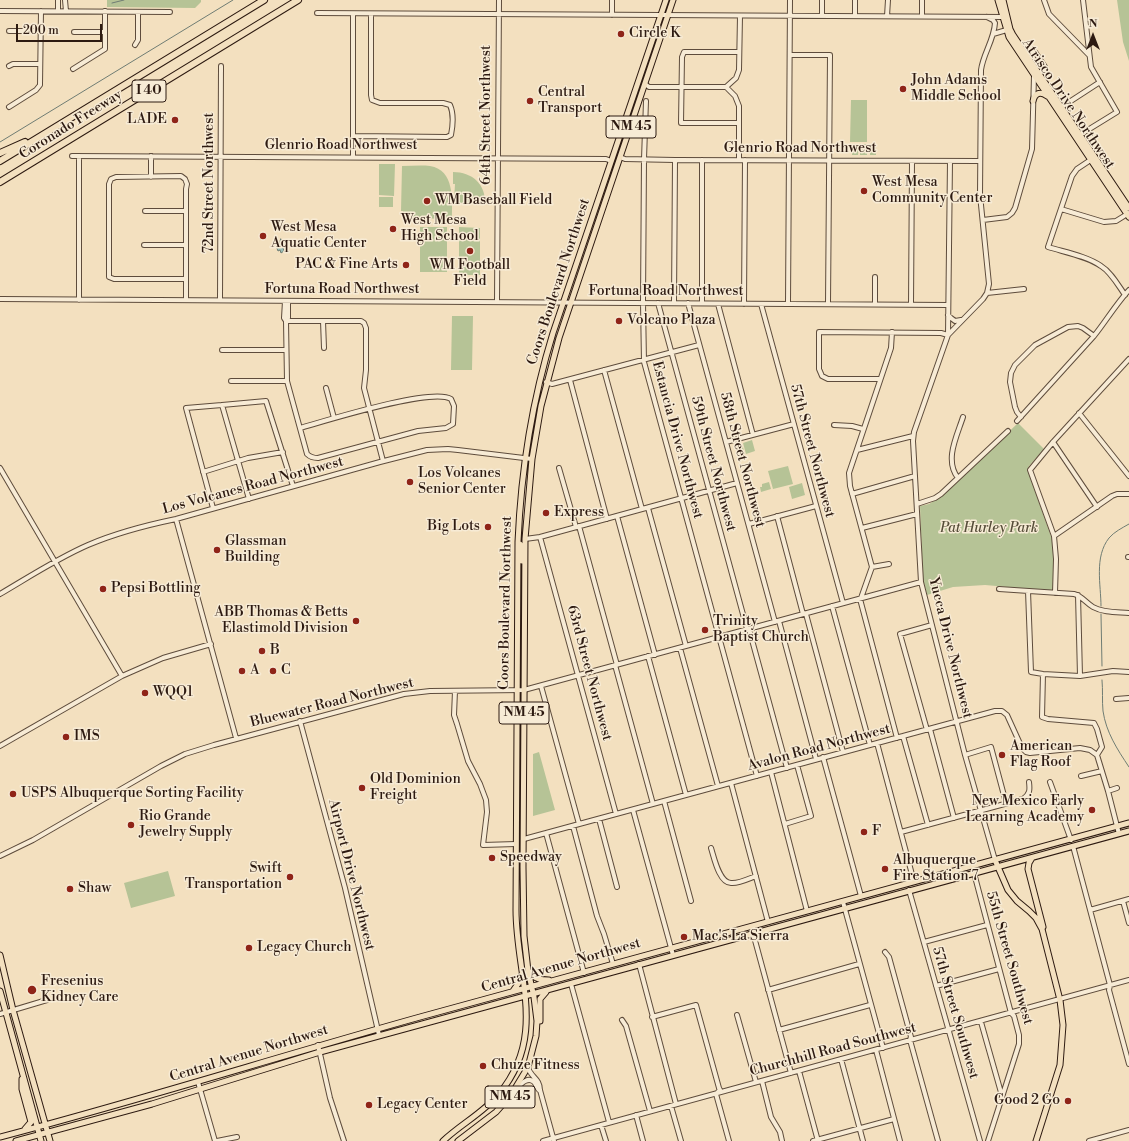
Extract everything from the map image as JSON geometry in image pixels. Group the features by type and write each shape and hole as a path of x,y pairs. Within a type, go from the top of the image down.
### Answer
{"highway":[{"name":"Coronado Freeway","path":"0,161 264,0"},
{"name":"Coronado Freeway","path":"0,182 298,0"},
{"path":"0,153 48,131"}],"main road":[{"name":"Coors Boulevard Northwest","path":"525,988 516,935 516,812 518,542 525,459 529,432 545,362 563,303 666,0"},
{"name":"Coors Boulevard Northwest","path":"532,986 524,936 523,774 525,565 532,459 546,382 610,185 673,0"},
{"name":"Atrisco Drive Northwest","path":"998,0 1008,30 1023,55 1078,136 1128,215"},
{"name":"Atrisco Drive Northwest","path":"1003,0 1004,17"},
{"path":"645,84 643,81 648,63 646,58"},
{"name":"Atrisco Drive Northwest","path":"1036,75 1048,96 1059,108"},
{"path":"1033,101 1035,96 1039,93 1043,93 1048,96"},
{"path":"620,136 621,143 618,151 620,157"},
{"name":"Atrisco Drive Northwest","path":"1092,158 1129,208"},
{"path":"610,185 609,180 613,168 611,161"},
{"path":"545,362 547,365 544,378 546,382"},
{"path":"537,397 539,401 537,415 538,421"},
{"path":"519,518 522,522 522,536 526,539"},
{"path":"518,542 522,549 522,561 525,565"},
{"path":"516,812 520,821 520,831 524,839"},
{"name":"Central Avenue Northwest","path":"0,1137 198,1082 378,1028 1129,823"},
{"path":"16,1141 201,1089 352,1043 1129,831"},
{"path":"516,844 520,849 520,863 523,867"},
{"path":"1032,858 1028,869 1041,915 1060,1000 1063,1025 1060,1065 1036,1141"},
{"path":"994,860 1008,890 1017,901 1036,918 1044,933"},
{"path":"516,935 524,936"},
{"path":"0,955 13,1010 50,1141"},
{"path":"528,967 532,976 537,979 557,980"},
{"path":"512,992 520,981 522,973"},
{"name":"NM 45","path":"458,1141 496,1112 504,1104 516,1088 528,1067 536,1036 537,1021 532,986"},
{"name":"NM 45","path":"443,1141 492,1102 517,1067 525,1043 527,1017 525,988"},
{"path":"536,1036 540,1027 540,999 547,990"},
{"path":"0,991 3,1013 22,1072 41,1141"},
{"path":"351,1036 352,1043"},
{"path":"22,1072 22,1089 31,1122 24,1130"}],"street":[{"path":"58,0 58,11"},
{"path":"66,0 66,11"},
{"name":"64th Street Northwest","path":"497,302 499,0"},
{"path":"612,0 612,15"},
{"path":"788,304 790,0"},
{"path":"822,0 822,16"},
{"path":"855,0 855,16"},
{"path":"887,16 888,0"},
{"path":"922,0 922,16"},
{"path":"1044,0 1049,14 1089,55"},
{"path":"1078,136 1118,112 1091,67 1083,0"},
{"path":"0,11 170,12"},
{"path":"9,107 39,88 40,85 41,11"},
{"path":"73,69 105,49 105,11"},
{"path":"135,45 138,40 138,12"},
{"path":"317,14 1004,17"},
{"path":"353,14 353,157"},
{"path":"353,136 447,137 451,135 452,129 452,111 450,105 444,103 380,103 372,100 371,14"},
{"path":"645,84 649,87 726,87 738,74 740,52 740,16"},
{"path":"948,335 981,302 987,293 989,278 980,200 981,70 995,24 993,20 988,17"},
{"path":"993,34 1008,30"},
{"path":"9,31 41,31"},
{"path":"74,32 105,32"},
{"path":"983,220 1005,218 1011,215 1014,210 1032,153 1033,101 1036,75 1044,70 1045,67 1037,53 1032,50 1023,55"},
{"path":"739,123 681,123 682,56 684,52 740,52"},
{"path":"790,55 830,55 828,304"},
{"path":"9,66 13,64 40,64"},
{"name":"72nd Street Northwest","path":"220,300 221,66"},
{"path":"1059,108 1100,82"},
{"path":"726,87 738,101 739,106 739,160"},
{"name":"Estancia Drive Northwest","path":"646,101 644,159 643,359 757,776"},
{"name":"Glenrio Road Northwest","path":"72,156 353,157 611,161"},
{"path":"78,300 79,156"},
{"path":"151,156 151,177"},
{"name":"Glenrio Road Northwest","path":"620,157 624,159 675,160 980,161"},
{"path":"1092,158 1077,169 1072,176 1048,247 1093,261 1102,266 1125,295"},
{"path":"674,303 675,160"},
{"path":"702,160 702,303"},
{"path":"744,304 745,160"},
{"path":"911,305 912,161"},
{"path":"857,450 913,436 948,335 950,161"},
{"path":"186,279 114,280 109,277 109,184 111,179 116,177 181,176 185,179 187,184 186,300"},
{"path":"1061,209 1104,222 1116,221 1128,215"},
{"path":"145,211 186,211"},
{"path":"144,245 186,245"},
{"path":"875,277 875,304"},
{"path":"987,293 1024,289"},
{"path":"1017,421 1094,336 1129,290"},
{"name":"Fortuna Road Northwest","path":"0,299 948,305"},
{"path":"286,301 284,318 286,321 287,381 307,454 312,458 318,458 418,431 446,428 453,424 453,402 448,397 444,396 400,400 300,428"},
{"name":"59th Street Northwest","path":"658,303 787,768"},
{"name":"58th Street Northwest","path":"688,303 737,483 816,759"},
{"path":"718,304 753,435"},
{"name":"57th Street Northwest","path":"761,304 843,603"},
{"path":"948,315 955,321 963,319"},
{"path":"286,321 361,321 364,323 366,328 366,370 364,388 383,461"},
{"path":"323,321 324,348"},
{"path":"1022,417 1017,412 1015,407 1010,382 1011,373 1015,366 1035,344 1068,327 1078,326 1094,336"},
{"path":"880,380 828,379 822,376 819,369 819,332 941,333 948,335"},
{"path":"892,332 891,348 849,473 850,486 872,567 860,599 897,738"},
{"path":"546,382 552,384 570,380 699,344"},
{"path":"222,350 286,350"},
{"path":"1055,593 1056,559 1054,536 1030,470 1079,413 1129,359"},
{"path":"604,370 642,509"},
{"path":"570,380 607,518"},
{"path":"231,381 287,381"},
{"path":"326,388 334,418"},
{"path":"212,508 186,408 266,401 293,486"},
{"path":"222,405 249,499"},
{"path":"1079,413 1129,476"},
{"path":"958,478 953,472 952,454 964,417"},
{"path":"726,442 794,424"},
{"path":"834,425 852,426 863,429"},
{"path":"917,504 935,498 1008,432"},
{"name":"Yucca Drive Northwest","path":"913,436 921,582 956,722 994,860"},
{"path":"1054,442 1097,507"},
{"name":"Los Volcanes Road Northwest","path":"0,594 55,562 103,539 383,461 427,450 448,449 532,459"},
{"path":"203,472 248,458 283,452"},
{"path":"0,468 122,676"},
{"path":"559,468 578,527 654,804"},
{"path":"852,494 915,476"},
{"path":"526,539 578,527 737,483"},
{"path":"1054,536 1117,494 1129,494"},
{"path":"749,524 816,506"},
{"path":"648,508 686,646"},
{"path":"862,528 917,514"},
{"path":"617,516 655,655"},
{"path":"777,516 843,752"},
{"path":"176,519 236,738"},
{"name":"63rd Street Northwest","path":"540,537 616,814"},
{"path":"872,567 889,564"},
{"name":"Bluewater Road Northwest","path":"1,856 36,838 161,766 188,753 236,738 394,696 418,692 524,690 921,582"},
{"path":"999,589 1078,595 1093,607 1100,610 1129,612"},
{"path":"1028,591 1031,672 1080,676 1113,671 1129,672"},
{"path":"1078,595 1080,676"},
{"path":"832,606 870,745"},
{"path":"932,626 900,634 954,818"},
{"path":"0,746 122,676 163,658 211,644"},
{"path":"680,648 718,786"},
{"path":"648,656 686,795"},
{"path":"1043,674 1042,717 1048,719 1094,723 1097,729 1102,747 1097,755 1108,791 1118,834"},
{"path":"541,686 579,824"},
{"path":"455,691 454,715 468,761 480,784 486,800 487,812 483,845 516,844"},
{"path":"1116,699 1129,698"},
{"name":"Avalon Road Northwest","path":"524,839 995,711 1002,711 1007,715 1022,748 1026,752 1030,753 1080,748 1090,750 1097,755"},
{"name":"Airport Drive Northwest","path":"300,721 345,888 379,1036"},
{"path":"903,736 928,825"},
{"path":"877,743 914,882"},
{"path":"965,755 991,747 1006,803"},
{"path":"823,758 861,896"},
{"path":"785,824 811,816 797,765"},
{"path":"1081,776 1102,771"},
{"path":"771,772 807,911"},
{"path":"901,832 1023,799 1027,797 1030,791 1029,782"},
{"path":"1050,782 1071,840"},
{"path":"730,783 768,922"},
{"path":"1108,791 1117,788"},
{"path":"664,801 691,901"},
{"path":"633,810 673,955"},
{"path":"599,819 617,887"},
{"path":"573,826 597,916 613,964"},
{"path":"546,833 584,973"},
{"path":"1073,846 1110,985 1109,990 1129,1064"},
{"path":"711,848 720,876 726,882 731,884 736,883 756,876"},
{"name":"55th Street Southwest","path":"974,873 1011,1013 1014,1016 1020,1040 988,1141"},
{"name":"57th Street Southwest","path":"910,890 980,1141"},
{"path":"1090,910 1129,899"},
{"path":"1123,901 1129,923"},
{"path":"843,902 883,1048"},
{"path":"924,942 987,925"},
{"path":"753,933 791,1073"},
{"path":"885,952 889,957 938,1141"},
{"path":"639,964 676,1104"},
{"path":"768,990 859,964"},
{"path":"936,986 999,968"},
{"name":"Churchhill Road Southwest","path":"543,1141 553,1140 609,1122 981,1022 1129,980"},
{"path":"571,984 609,1122"},
{"path":"3,1013 47,1000"},
{"path":"652,1017 696,1005 720,1090 716,1094 729,1141"},
{"path":"779,1030 870,1005"},
{"path":"737,1015 756,1082"},
{"path":"622,1020 626,1026 650,1112"},
{"path":"981,1022 1002,1097"},
{"path":"318,1045 330,1098 344,1141"},
{"path":"876,1050 900,1141"},
{"path":"841,1059 863,1141"},
{"path":"528,1067 528,1071 538,1081 553,1140"},
{"path":"799,1071 816,1141 894,1119"},
{"path":"516,1088 526,1080 530,1080 534,1082 540,1090"},
{"path":"762,1081 771,1117 780,1132 782,1141"},
{"path":"198,1082 216,1141 237,1137"},
{"path":"671,1106 681,1141"},
{"path":"636,1115 643,1141"},
{"path":"601,1125 606,1141"},
{"path":"1089,1141 1100,1140 1129,1130"}],"green space":[{"path":"107,0 201,0 201,2 195,8 107,7"},
{"path":"1117,0 1129,0 1129,61 1123,42"},
{"path":"851,100 867,100 867,142 850,142"},
{"path":"852,144 859,144 858,155 852,155"},
{"path":"860,144 867,144 867,155 860,155"},
{"path":"870,144 876,144 876,155 870,155"},
{"path":"379,164 395,164 394,196 379,195"},
{"name":"WM Baseball Field","path":"402,166 430,166 444,173 448,180 452,195 452,219 409,218 403,213 403,211 401,211"},
{"path":"453,172 466,174 476,180 483,191 485,204 455,203 455,184 453,184"},
{"path":"379,197 393,197 393,207 379,207"},
{"path":"420,227 447,227 447,272 420,272"},
{"name":"WM Football Field","path":"459,227 480,228 480,275 459,275"},
{"path":"452,316 473,316 472,370 451,370"},
{"name":"Pat Hurley Park","path":"1018,423 1044,449 1029,466 1028,471 1053,542 1055,555 1053,591 985,585 953,587 927,595 923,579 920,506 929,504 942,496"},
{"path":"752,440 755,451 746,454 743,443"},
{"path":"742,444 745,454 738,457 735,447"},
{"path":"788,466 793,484 773,489 768,471"},
{"path":"769,482 771,489 761,492 760,487 762,487 762,484"},
{"path":"802,483 805,495 792,499 789,487"},
{"path":"539,752 555,810 533,816 533,754"},
{"path":"168,871 175,896 131,908 124,883"}],"water":[{"path":"281,239 286,245 286,248 283,247 284,251 281,253 280,250 278,251 276,246 279,244"}],"waterway":[{"path":"112,3 124,0"},
{"path":"0,142 233,0"},
{"path":"1101,606 1099,571 1101,554 1109,538 1129,524"},
{"path":"1101,614 1102,666"},
{"path":"1102,680 1104,719 1116,747 1129,767"}],"place":[{"name":"Circle K","path":"621,34"},
{"name":"John Adams Middle School","path":"903,89"},
{"name":"Central Transport","path":"530,101"},
{"name":"LADE","path":"175,120"},
{"name":"West Mesa Community Center","path":"864,191"},
{"name":"WM Baseball Field","path":"427,201"},
{"name":"West Mesa High School","path":"393,229"},
{"name":"West Mesa Aquatic Center","path":"263,236"},
{"name":"WM Football Field","path":"470,251"},
{"name":"PAC & Fine Arts","path":"406,265"},
{"name":"Volcano Plaza","path":"619,321"},
{"name":"Los Volcanes Senior Center","path":"410,482"},
{"name":"Express","path":"546,513"},
{"name":"Big Lots","path":"488,527"},
{"name":"Glassman Building","path":"217,550"},
{"name":"Pepsi Bottling","path":"103,589"},
{"name":"ABB Thomas & Betts Elastimold Division","path":"356,621"},
{"name":"Trinity Baptist Church","path":"705,630"},
{"name":"B","path":"262,651"},
{"name":"A","path":"242,671"},
{"name":"C","path":"273,671"},
{"name":"WQQ1","path":"145,693"},
{"name":"IMS","path":"66,737"},
{"name":"American Flag Roof","path":"1002,755"},
{"name":"Old Dominion Freight","path":"362,788"},
{"name":"USPS Albuquerque Sorting Facility","path":"13,794"},
{"name":"New Mexico Early Learning Academy","path":"1092,810"},
{"name":"Rio Grande Jewelry Supply","path":"131,825"},
{"name":"F","path":"864,832"},
{"name":"Speedway","path":"492,858"},
{"name":"Albuquerque Fire Station 7","path":"885,869"},
{"name":"Swift Transportation","path":"290,877"},
{"name":"Shaw","path":"70,889"},
{"name":"Mac's La Sierra","path":"684,937"},
{"name":"Legacy Church","path":"249,948"},
{"name":"Fresenius Kidney Care","path":"32,990"},
{"name":"Chuze Fitness","path":"483,1066"},
{"name":"Good 2 Go","path":"1068,1101"},
{"name":"Legacy Center","path":"369,1105"}]}
